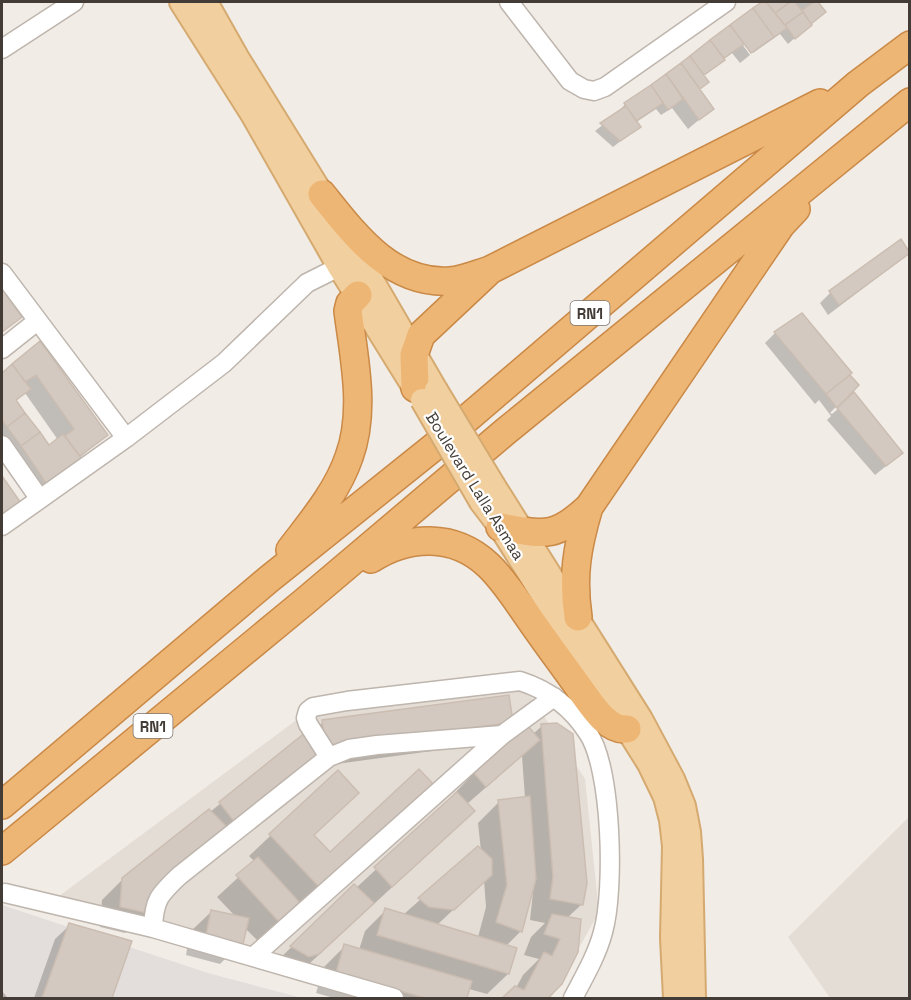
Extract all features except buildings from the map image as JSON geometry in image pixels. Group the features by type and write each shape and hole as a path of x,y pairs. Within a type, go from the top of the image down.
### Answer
{"highway":[{"name":"RN1","path":"2,805 269,579 435,446 858,84 909,45"},
{"path":"322,194 352,232 374,255 419,277 451,281 490,270 858,84"},
{"name":"RN1","path":"2,851 304,602 506,431 909,102"},
{"path":"512,529 542,534 551,532 574,521 589,507 781,225 866,136"},
{"path":"424,392 414,355 425,329 490,270"},
{"path":"269,579 332,492 350,455 356,432 357,405 348,311 350,303 366,289"},
{"path":"578,617 574,567 589,507"},
{"path":"304,602 395,545 435,539 447,542 466,550 487,564 509,590 589,702 610,724 616,728 627,729"}],"main road":[{"name":"Boulevard Lalla Asmaa","path":"181,2 252,114 339,267 366,289 414,355"},
{"name":"Boulevard Lalla Asmaa","path":"206,2 237,57 322,194 366,289 424,392 488,494 578,617 641,719 673,779 684,806 689,832 694,999"},
{"name":"Boulevard Lalla Asmaa","path":"512,529 649,764 665,797 674,846 672,938 675,999"},
{"path":"662,999 662,966 665,952 672,938"}],"street":[{"path":"2,49 50,9 74,2"},
{"path":"509,2 570,81 584,89 594,91 615,81 726,2"},
{"path":"2,526 126,438 225,363 307,283 339,267"},
{"path":"2,273 36,322 126,438"},
{"path":"2,349 36,322"},
{"path":"2,444 39,498"},
{"path":"329,757 306,718 308,711 313,707 520,681 536,686 568,708 590,734 597,751 608,808 610,854 604,931 573,999"},
{"path":"254,956 502,735 554,697"},
{"path":"153,928 154,908 164,891 179,876 329,757 349,749 377,745 502,735"},
{"path":"5,893 153,928 394,999"}],"shaded area":[{"path":"508,677 530,695 585,779 599,912 551,998 410,998 43,908 322,701"},
{"path":"909,817 909,998 830,998 788,937"},
{"path":"2,905 208,973 302,998 2,998"}]}
